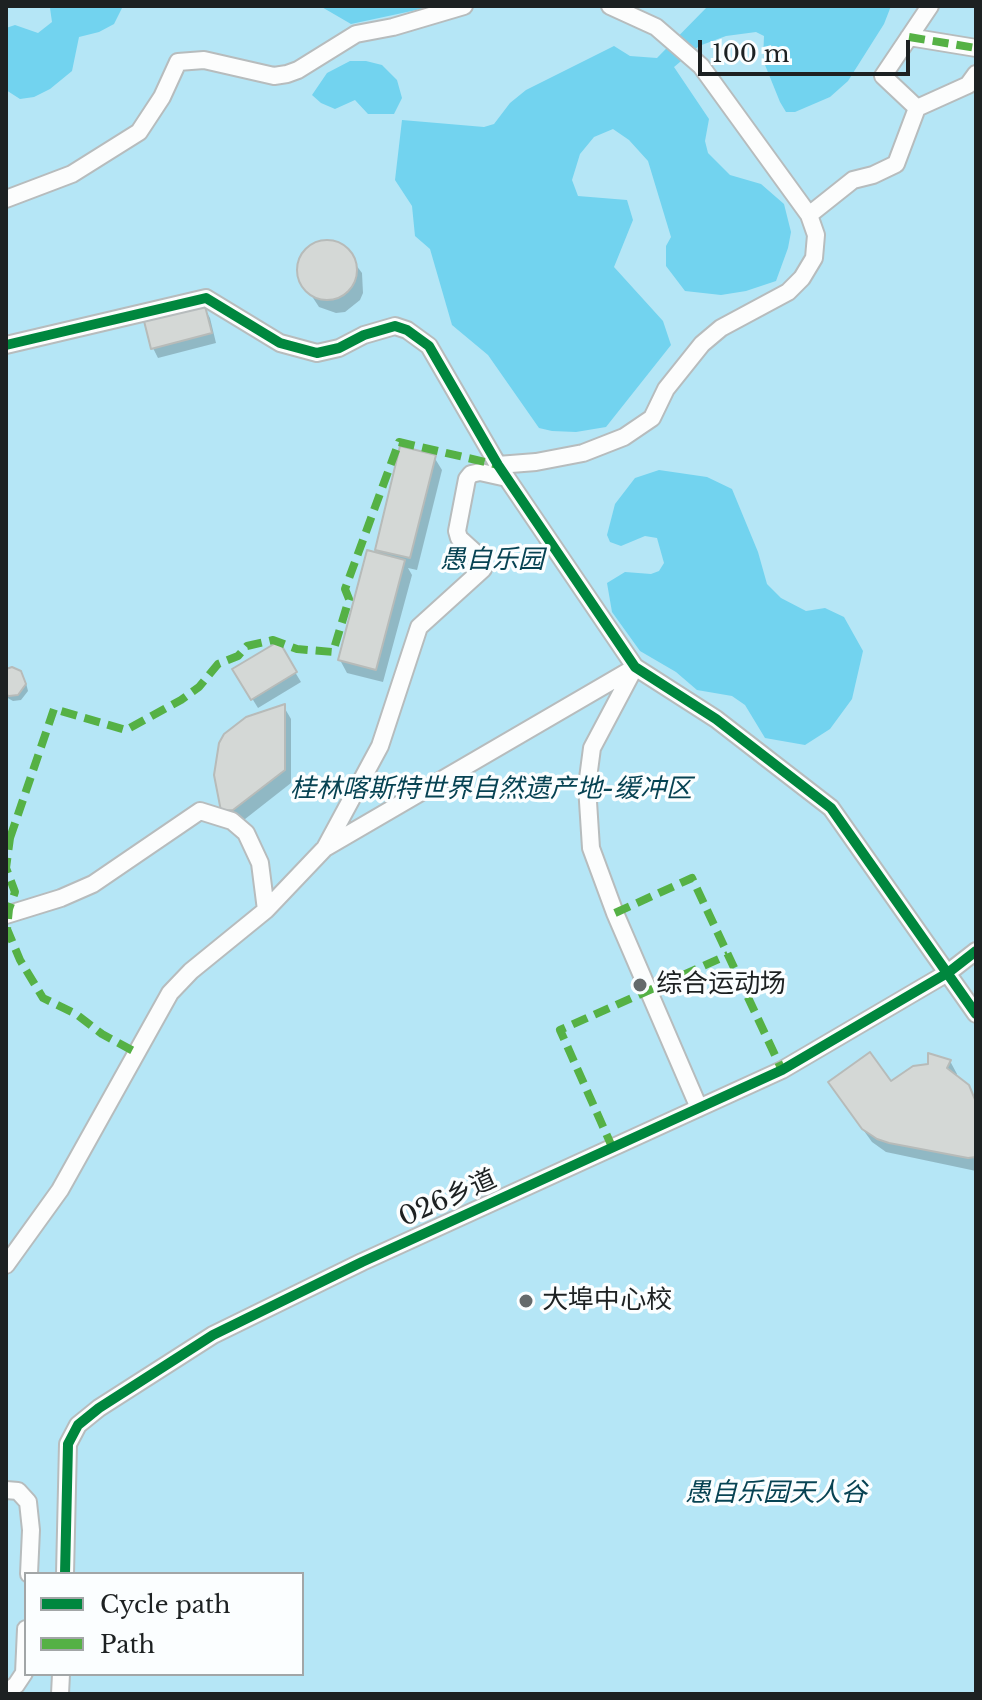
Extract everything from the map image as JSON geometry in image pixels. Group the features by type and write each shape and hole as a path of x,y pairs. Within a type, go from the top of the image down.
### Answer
{"street":[{"path":"6,199 72,174 139,132 162,97 178,62 204,60 274,76 287,74 356,34 406,24 464,6"},
{"path":"6,1265 60,1190 170,993 191,971 266,910 325,848 380,746 419,627 483,569 481,558 457,534 467,479 471,474 502,471 583,453 624,437 652,418 666,389 702,344 721,328 788,292 802,278 814,258 816,235 809,215 701,66 656,27 610,6"},
{"path":"917,108 883,76 930,6"},
{"path":"909,37 976,48"},
{"path":"809,215 853,180 896,164 917,108 968,85 976,74"},
{"path":"6,345 206,298 280,343 317,353 339,348 364,335 395,326 407,330 429,346 502,471 635,667 716,719 831,808 976,1014"},
{"path":"325,848 635,667"},
{"path":"635,667 592,748 587,786 591,848 615,913 699,1108"},
{"path":"6,915 61,898 93,884 200,811 232,821 246,833 260,863 266,910"},
{"name":"026乡道","path":"65,1572 68,1444 78,1425 99,1408 213,1335 362,1262 782,1070 949,972 976,951"},
{"path":"6,1490 18,1491 28,1502 31,1530 29,1572"},
{"path":"6,1692 16,1685 24,1673"}],"green space":[{"name":"愚自乐园","path":"6,6 976,6 976,1694 6,1694"}],"water":[{"path":"123,6 114,24 79,37 72,71 50,89 34,97 20,99 6,90 6,28 15,25 38,33 52,22 50,8"},
{"path":"320,6 435,6 351,24"},
{"path":"708,6 891,6 884,24 848,81 830,97 795,112 786,112 780,102 763,60 764,36 756,32 726,36 699,46 674,67 709,119 705,141 708,153 730,175 761,184 784,204 791,232 776,281 721,295 685,291 666,266 666,246 671,237 648,161 629,140 613,129 594,137 580,154 572,180 578,196 627,200 633,220 614,267 663,321 671,345 606,427 576,432 539,428 488,355 452,325 430,249 415,236 412,206 395,180 402,120 484,127 494,124 510,103 526,90 614,46 630,56 657,58"},
{"path":"350,61 382,65 397,80 402,98 394,114 368,114 355,100 335,109 312,95 327,73"},
{"path":"659,470 707,477 732,489 758,552 767,584 781,598 806,611 825,608 844,617 863,651 852,699 830,729 805,745 765,738 745,705 732,696 697,690 676,672 640,651 612,612 607,583 625,572 651,574 659,571 664,563 657,538 645,536 621,546 610,542 607,535 615,504 635,478"}],"building":[{"path":"327,240 349,248 357,270 349,292 327,300 305,292 297,270 305,248"},
{"path":"205,306 212,333 151,349 144,321"},
{"path":"400,446 436,455 410,558 375,550"},
{"path":"367,550 405,560 376,670 338,660"},
{"path":"279,641 297,672 251,700 232,669"},
{"path":"12,667 21,671 26,684 18,695 9,696 6,695 6,669"},
{"path":"285,704 285,770 233,810 221,811 214,775 219,743 224,734 246,717"},
{"path":"870,1052 891,1081 913,1066 928,1064 928,1053 951,1060 947,1068 969,1085 976,1102 976,1157 889,1143 862,1129 828,1082"}],"marked path":[{"path":"909,37 976,48"},
{"path":"10,838 54,709 126,730 181,700 199,687 218,664 238,656 247,646 273,640 297,649 333,652 349,599 345,589 399,442 498,465"},
{"path":"6,837 10,838 6,868 15,892 7,929 20,960 43,998 76,1014 102,1034 137,1053"},
{"path":"615,913 692,878 782,1070"},
{"path":"613,1149 560,1030 728,955"}],"cycle path":[{"path":"6,345 206,298 280,343 317,353 339,348 364,335 395,326 407,330 429,346 498,465 635,667 716,719 831,808 976,1014"},
{"path":"65,1572 68,1444 78,1425 99,1408 213,1335 362,1262 782,1070 949,972 976,951"}],"place":[{"name":"综合运动场","path":"640,985"},
{"name":"大埠中心校","path":"526,1301"}],"park label":[{"name":"桂林喀斯特世界自然遗产地-缓冲区","path":"491,790"},
{"name":"愚自乐园天人谷","path":"776,1494"}]}
